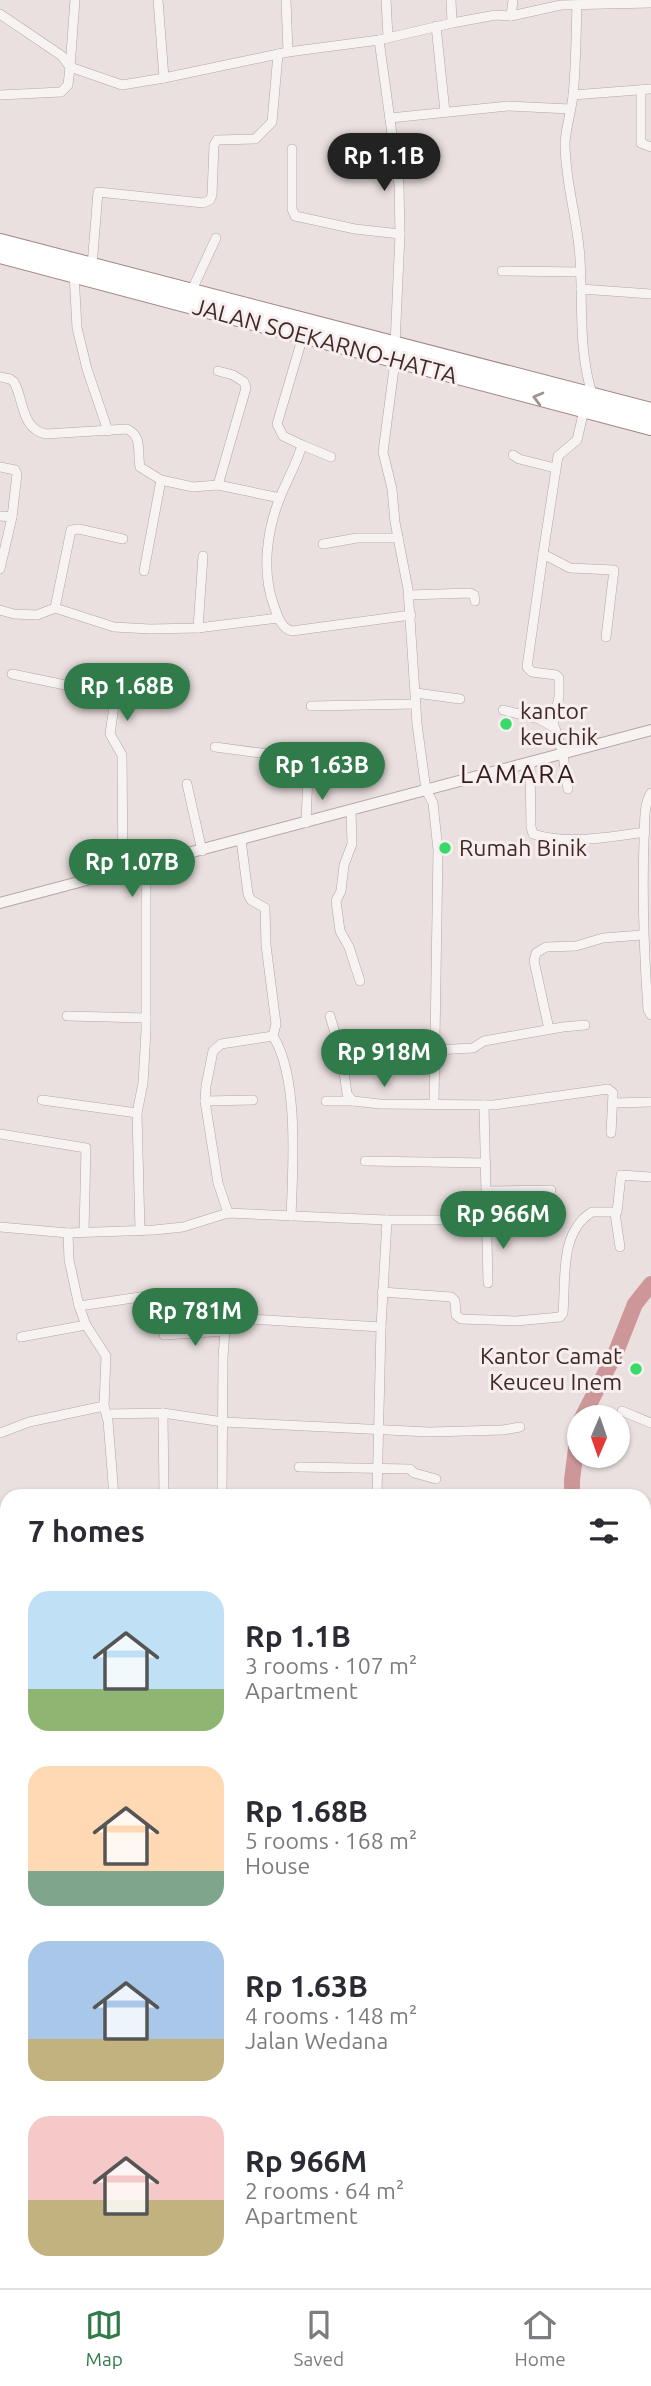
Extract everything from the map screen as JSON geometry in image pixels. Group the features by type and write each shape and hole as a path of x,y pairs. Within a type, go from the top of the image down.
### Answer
{"highway":[{"name":"JALAN SOEKARNO-HATTA","path":"0,242 191,292 395,353 588,403 651,427"},
{"name":"JALAN SOEKARNO-HATTA","path":"0,255 303,336 395,353"},
{"name":"JALAN SOEKARNO-HATTA","path":"588,403 651,410"}],"street":[{"path":"0,95 61,92 68,85 75,0"},
{"path":"158,0 164,78"},
{"path":"286,0 288,52"},
{"path":"386,0 384,39 399,186 400,234 395,353 383,452 392,489 409,595 416,704 426,790 433,803 438,850 434,1103"},
{"path":"451,0 452,23"},
{"path":"511,16 513,0"},
{"path":"0,14 62,56 70,66 122,85 288,52 384,39 496,15 511,16 561,5 651,3"},
{"path":"568,789 563,755 553,725 559,697 559,678 556,675 532,673 527,667 555,468 560,452 576,440 588,403 581,337 582,289 577,226 567,182 565,141 573,95 577,5"},
{"path":"436,26 445,112"},
{"path":"92,266 98,192 203,203 209,200 212,195 214,145 217,141 255,139 272,122 278,54"},
{"path":"573,95 646,89 640,143 651,147"},
{"path":"390,118 508,106 570,109"},
{"path":"292,149 292,209 295,216 355,229 400,234"},
{"path":"191,292 216,237"},
{"path":"502,271 581,272"},
{"path":"74,274 77,328 87,369 108,430"},
{"path":"582,289 651,294"},
{"path":"303,336 277,424 283,436 331,457"},
{"path":"218,371 233,375 244,382 246,388 218,485"},
{"path":"0,377 14,382 28,422 38,432 119,428 132,431 138,438 139,467 161,480 193,486 218,485 280,498"},
{"path":"302,445 280,498 267,548 269,593 283,626 292,631 411,615"},
{"path":"513,455 555,468"},
{"path":"0,467 15,470 17,474 12,517 0,569"},
{"path":"144,571 161,480"},
{"path":"0,516 12,517"},
{"path":"55,608 71,530 79,529 123,539"},
{"path":"323,544 357,538 398,538"},
{"path":"542,554 570,568 614,570 606,637"},
{"path":"198,628 203,556"},
{"path":"409,595 470,593 474,595 475,601"},
{"path":"0,610 37,615 55,608 114,627 198,628 278,618"},
{"path":"12,674 109,694 115,699 110,734 122,755 123,872"},
{"path":"415,693 460,699"},
{"path":"312,706 416,704"},
{"path":"503,710 553,725"},
{"path":"0,903 651,730"},
{"path":"215,747 268,754 304,766 308,774 306,823"},
{"path":"530,763 533,834 590,838 645,832"},
{"path":"187,784 202,851"},
{"path":"651,793 647,803 645,832 645,941 648,1010 651,1015"},
{"path":"351,811 351,849 344,865 341,891 336,901 340,931 349,947 360,981"},
{"path":"241,840 248,894 253,901 265,908 266,945 276,1008 273,1036 278,1045 291,1099 291,1216"},
{"path":"140,1231 138,1113 143,1083 146,1018 146,866"},
{"path":"549,1029 534,961 536,953 544,948 579,946 599,938 645,941"},
{"path":"67,1016 146,1018"},
{"path":"330,1016 342,1057 347,1094 353,1101"},
{"path":"436,1051 473,1048 484,1041 549,1029 585,1026"},
{"path":"228,1213 218,1183 205,1101 216,1046 273,1036"},
{"path":"326,1101 484,1105 605,1089 612,1091 614,1103 611,1133"},
{"path":"42,1100 138,1113"},
{"path":"205,1101 253,1100"},
{"path":"614,1103 651,1102"},
{"path":"484,1105 488,1283"},
{"path":"0,1135 86,1148 84,1232"},
{"path":"365,1161 486,1163"},
{"path":"620,1247 615,1213 618,1210 621,1175 651,1177"},
{"path":"487,1191 551,1190"},
{"path":"382,1292 451,1297 455,1301 456,1315 461,1319 516,1321 560,1317 564,1312 568,1248 572,1234 592,1212 615,1213"},
{"path":"0,1227 68,1233 140,1231 183,1227 228,1213 387,1220 487,1220"},
{"path":"377,1489 382,1292 387,1220"},
{"path":"68,1233 69,1260 79,1306 86,1325 106,1356 105,1410 113,1489"},
{"path":"79,1306 147,1296 161,1310 221,1299 232,1307 232,1318 225,1331 222,1489"},
{"path":"232,1318 381,1327"},
{"path":"21,1337 86,1325"},
{"path":"164,1335 225,1331"},
{"path":"0,1433 29,1422 105,1410 163,1413 223,1422 443,1433 520,1427"},
{"path":"163,1413 164,1489"},
{"path":"630,1414 651,1423"},
{"path":"299,1467 410,1469 414,1473 436,1479"}],"waterway":[{"path":"589,1405 616,1352 635,1304 651,1284"},
{"path":"572,1489 574,1468"}],"place":[{"name":"kantor keuchik","path":"506,724"},
{"name":"Rumah Binik","path":"445,848"},
{"name":"Kantor Camat Keuceu Inem","path":"636,1369"}],"district":[{"name":"LAMARA","path":"518,774"}]}
